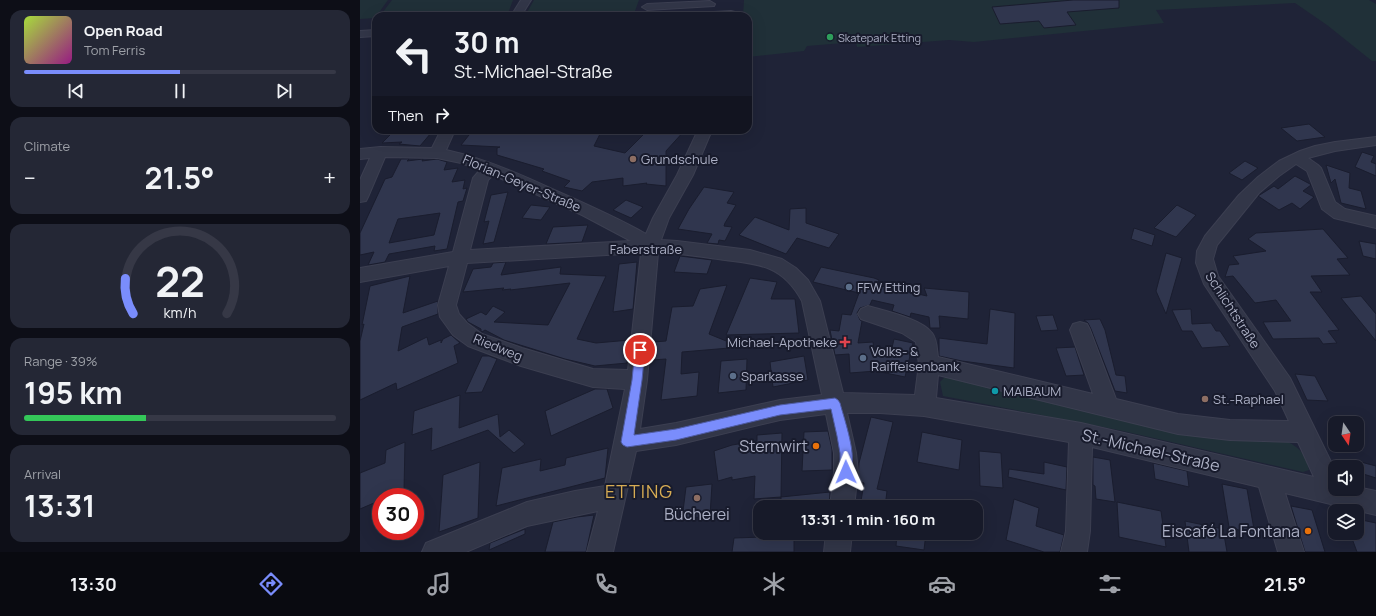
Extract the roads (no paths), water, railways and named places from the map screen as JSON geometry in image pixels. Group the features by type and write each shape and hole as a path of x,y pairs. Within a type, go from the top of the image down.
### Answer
{"street":[{"path":"518,12 526,0"},
{"path":"731,12 733,0"},
{"path":"647,8 684,11 710,4"},
{"path":"360,34 372,33"},
{"path":"437,153 446,134"},
{"path":"600,552 627,442 637,380 650,246 661,218 685,175 703,134"},
{"name":"Schlichtstraße","path":"1328,481 1283,385 1210,279 1204,262 1207,247 1238,205 1266,178 1296,158 1316,151 1345,144 1376,141"},
{"path":"360,197 380,152"},
{"name":"Florian-Geyer-Straße","path":"360,154 380,152 437,153 465,159 588,211 640,238 650,246"},
{"path":"1296,158 1313,168 1328,205 1340,214 1376,222"},
{"name":"Riedweg","path":"491,169 481,178 447,305 450,317 460,329 475,340 522,357 594,378 637,380"},
{"name":"Faberstraße","path":"360,275 460,257 650,246 677,247 750,257 776,264 790,273 802,285 811,301 846,453 846,472 843,500"},
{"path":"868,314 909,327 925,338 929,364 924,406"},
{"path":"1080,330 1108,407"},
{"path":"929,364 1178,424 1230,430 1306,432"},
{"name":"St.-Michael-Straße","path":"627,442 676,434 780,410 835,403 880,403 924,406 1081,434 1328,491"},
{"path":"1074,552 1078,531 1081,434"},
{"path":"1268,477 1291,552"},
{"name":"St.-Michael-Straße","path":"1347,496 1376,504"},
{"path":"436,552 527,514 575,503 614,497"},
{"path":"837,552 838,540"}],"place":[{"name":"Skatepark Etting","path":"830,37"},
{"name":"Grundschule","path":"633,159"},
{"name":"FFW Etting","path":"849,287"},
{"name":"Michael-Apotheke","path":"845,342"},
{"name":"Volks- & Raiffeisenbank","path":"863,358"},
{"name":"Sparkasse","path":"733,376"},
{"name":"MAIBAUM","path":"995,391"},
{"name":"St.-Raphael","path":"1205,399"},
{"name":"Sternwirt","path":"816,446"},
{"name":"Bücherei","path":"697,498"},
{"name":"Eiscafé La Fontana","path":"1308,531"}],"district":[{"name":"ETTING","path":"639,491"}]}
